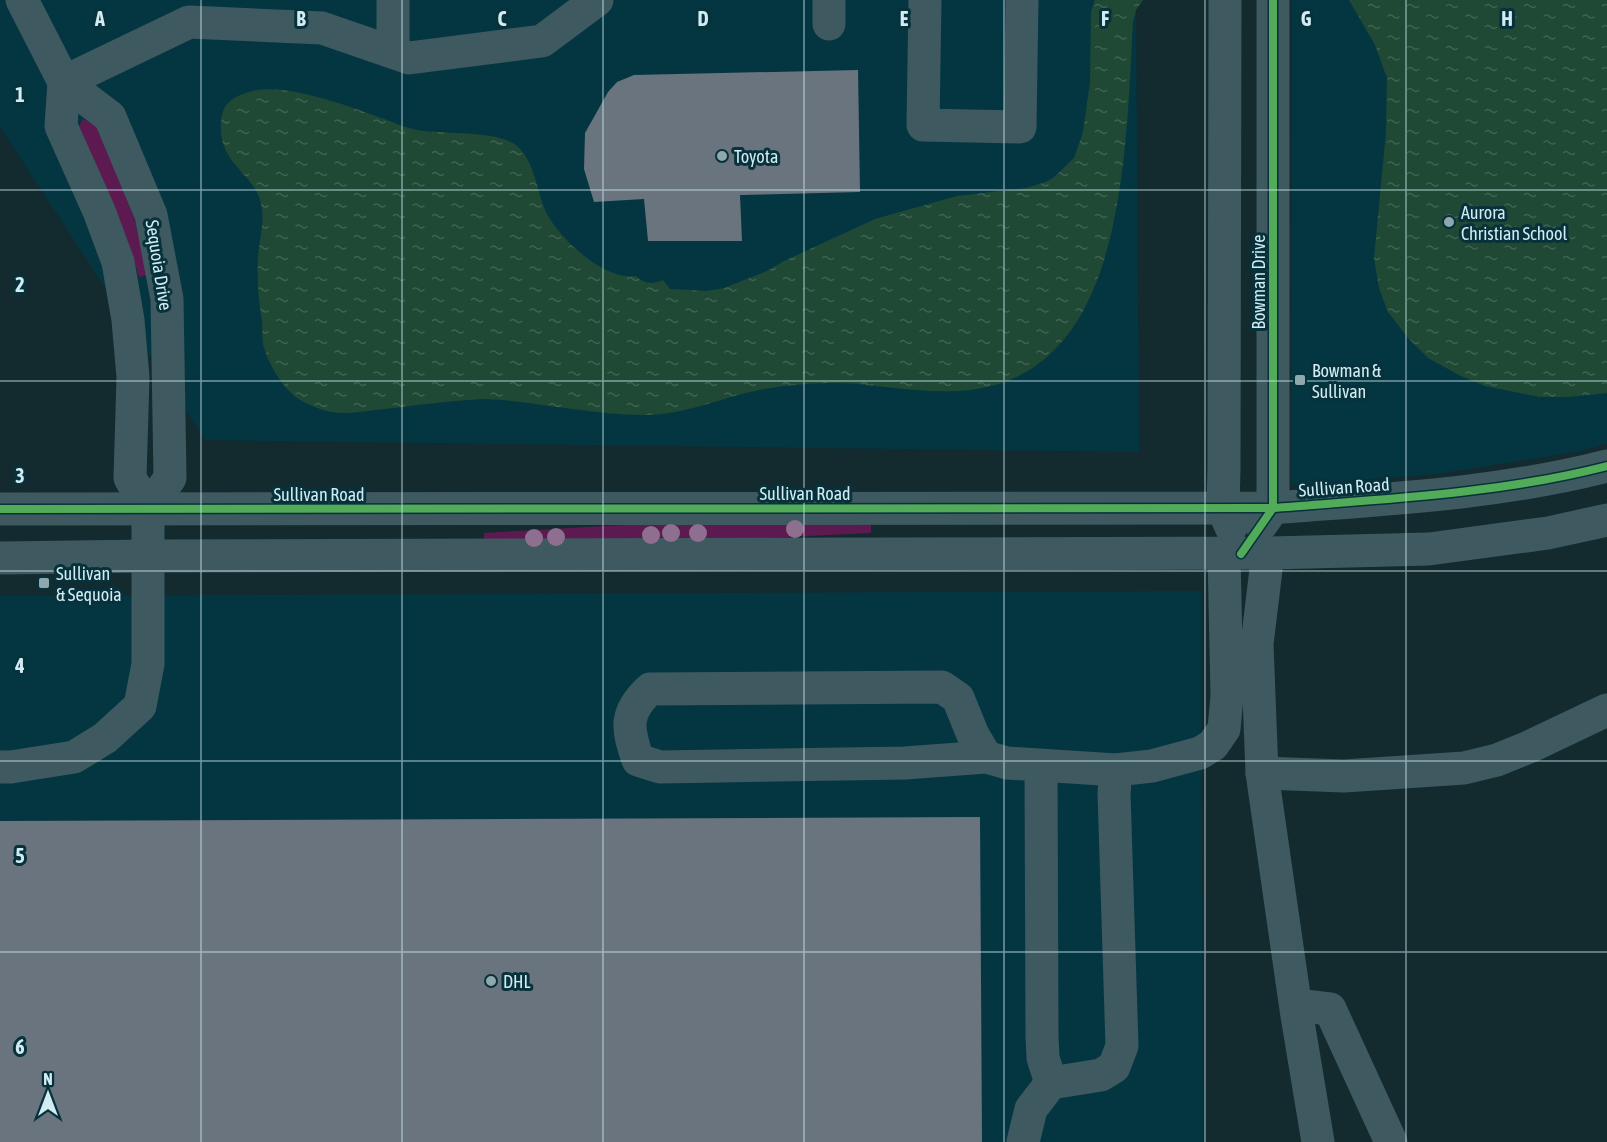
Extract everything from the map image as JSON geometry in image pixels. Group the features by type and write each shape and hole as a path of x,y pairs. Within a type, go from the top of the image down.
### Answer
{"street":[{"name":"Sequoia Drive","path":"22,0 64,82 110,117 151,215 167,299 170,478 148,509"},
{"path":"393,0 393,52"},
{"path":"0,767 74,757 105,738 140,706 148,664 148,509 130,478 133,377 128,320 118,262 99,211 61,126 64,82 189,22 322,28 410,58 543,41 597,0"},
{"path":"925,0 923,125 1020,127 1022,0"},
{"name":"Bowman Drive","path":"1225,0 1223,508 1245,554"},
{"name":"Bowman Drive","path":"1273,0 1273,508"},
{"name":"Sullivan Road","path":"0,509 1273,508 1444,495 1567,476 1607,466"},
{"path":"986,757 973,735 958,698 942,687 650,689 638,700 630,717 630,737 638,760 660,767 905,763 986,757 1007,764 1116,770 1152,766 1200,753 1213,745 1224,729 1245,554 1273,508"},
{"path":"0,558 1245,554 1429,549 1548,533 1607,520"},
{"path":"1245,554 1257,644 1262,773 1318,1142"},
{"path":"1262,773 1344,776 1464,768 1497,760 1607,710"},
{"path":"1224,729 1261,730"},
{"path":"1041,766 1042,1037 1043,1058 1052,1083"},
{"path":"1023,1142 1031,1108 1052,1083 1101,1076 1114,1067 1122,1046 1114,793 1116,770"},
{"path":"1296,1005 1330,1009 1391,1142"}],"shaded area":[{"path":"0,0 1136,0 1139,452 205,440 0,127"},
{"name":"Aurora Christian School","path":"1292,0 1607,0 1607,443 1581,451 1437,474 1291,485"},
{"path":"83,119 95,124 115,168 134,218 148,275 139,277 128,241 77,130"},
{"path":"871,521 871,533 659,543 484,545 484,533 623,525"},
{"path":"1201,591 1203,1142 0,1142 0,596"}],"water":[{"path":"1095,0 1143,0 1136,10 1133,22 1124,151 1109,244 1095,287 1075,324 1050,354 1015,378 971,390 950,391 847,383 788,386 750,392 685,410 659,414 610,413 482,399 345,413 324,410 300,400 282,383 268,360 263,344 258,286 262,209 253,185 224,146 221,132 223,110 228,103 240,95 263,89 296,92 334,102 412,129 501,138 512,143 525,155 552,223 584,256 611,272 624,276 636,276 645,282 656,283 663,280 670,289 707,291 724,288 767,271 875,219 957,196 1026,188 1053,178 1074,158 1083,132 1090,82 1091,12"},
{"path":"1349,0 1607,0 1607,393 1540,397 1485,386 1428,358 1408,338 1388,312 1379,288 1374,258 1386,132 1387,78 1375,45"}],"building":[{"name":"Toyota","path":"858,70 860,192 740,195 742,241 648,241 644,199 594,202 584,169 585,133 608,92 617,82 634,75"},
{"name":"DHL","path":"980,817 982,1142 0,1142 0,821"}],"cycle path":[{"path":"1241,554 1273,508 1273,0"},
{"path":"0,509 1273,508 1483,489 1607,466"}],"place":[{"name":"Toyota","path":"722,156"},
{"name":"Aurora Christian School","path":"1449,222"},
{"name":"Bowman & Sullivan","path":"1300,380"},
{"name":"Sullivan & Sequoia","path":"44,583"},
{"name":"DHL","path":"491,981"}]}
